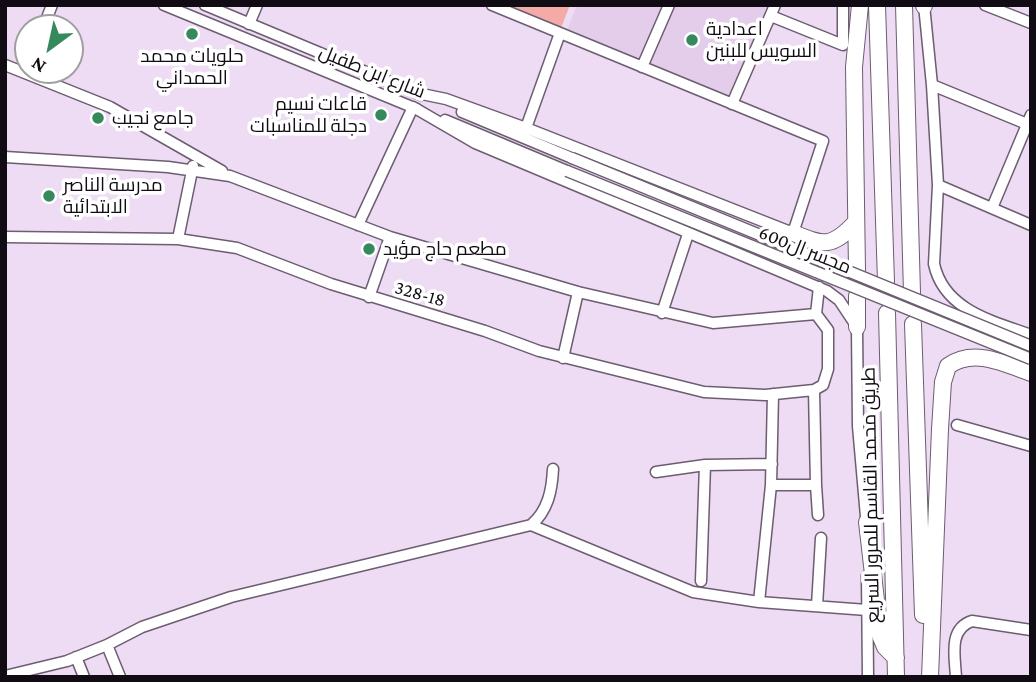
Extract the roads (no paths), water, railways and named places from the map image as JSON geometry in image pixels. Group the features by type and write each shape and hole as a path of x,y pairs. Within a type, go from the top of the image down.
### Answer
{"highway":[{"path":"857,270 854,67 860,5"},
{"path":"877,5 886,282"},
{"path":"904,5 912,293"},
{"path":"793,233 824,244 842,238 856,222"},
{"path":"857,296 857,327"},
{"name":"طريق محمد القاسم للمرور السريع","path":"887,313 896,677"},
{"path":"914,324 927,677"},
{"path":"927,677 943,382 948,366 967,356 1031,373"},
{"path":"867,522 880,635 884,647 896,658"}],"street":[{"name":"شارع ابن طفيل","path":"164,5 567,171"},
{"name":"شارع ابن طفيل","path":"205,5 572,158"},
{"path":"249,24 257,5"},
{"path":"417,93 454,102 526,128 793,233 823,141 492,5"},
{"path":"642,66 669,5"},
{"path":"732,104 773,10 844,46 843,5"},
{"path":"924,5 933,85 938,185 934,264 941,285 953,300 971,311 1031,335"},
{"path":"985,5 1031,23"},
{"path":"526,128 560,33"},
{"path":"60,84 110,107 230,176 390,237 579,292 663,313 725,323 816,314"},
{"path":"933,85 1029,120 992,208"},
{"path":"358,225 413,107 475,143 818,288 839,300 857,327 858,426 867,522 868,677"},
{"path":"178,239 193,170 193,156"},
{"path":"5,157 193,170 230,176"},
{"name":"مجسر ال600","path":"572,158 1031,346"},
{"name":"مجسر ال600","path":"567,171 1031,359"},
{"path":"938,185 1031,225"},
{"path":"663,313 688,234"},
{"name":"328-18","path":"5,237 178,239 237,248 369,297 485,331 563,358 704,392 773,394 818,387"},
{"path":"369,297 390,237"},
{"path":"818,288 816,314 828,330 828,369 818,387 818,515"},
{"path":"563,358 579,292"},
{"path":"759,602 771,485 773,394"},
{"path":"957,425 1031,446"},
{"path":"656,472 705,465 772,464"},
{"path":"701,581 705,465"},
{"path":"5,676 76,657 142,627 231,597 531,525 541,516 552,487 553,469"},
{"path":"771,485 816,485"},
{"path":"531,525 694,592 759,602 867,610"},
{"path":"817,606 821,538"},
{"path":"956,677 955,637 963,625 972,621 1031,630"},
{"path":"107,645 120,677"},
{"path":"76,657 84,677"}],"place":[{"name":"حلويات محمد الحمداني","path":"192,34"},
{"name":"اعدادية السويس للبنين","path":"692,40"},
{"name":"قاعات نسيم دجلة للمناسبات","path":"381,115"},
{"name":"جامع نجيب","path":"98,118"},
{"name":"مدرسة الناصر الابتدائية","path":"49,196"},
{"name":"مطعم حاج مؤيد","path":"369,249"}]}
